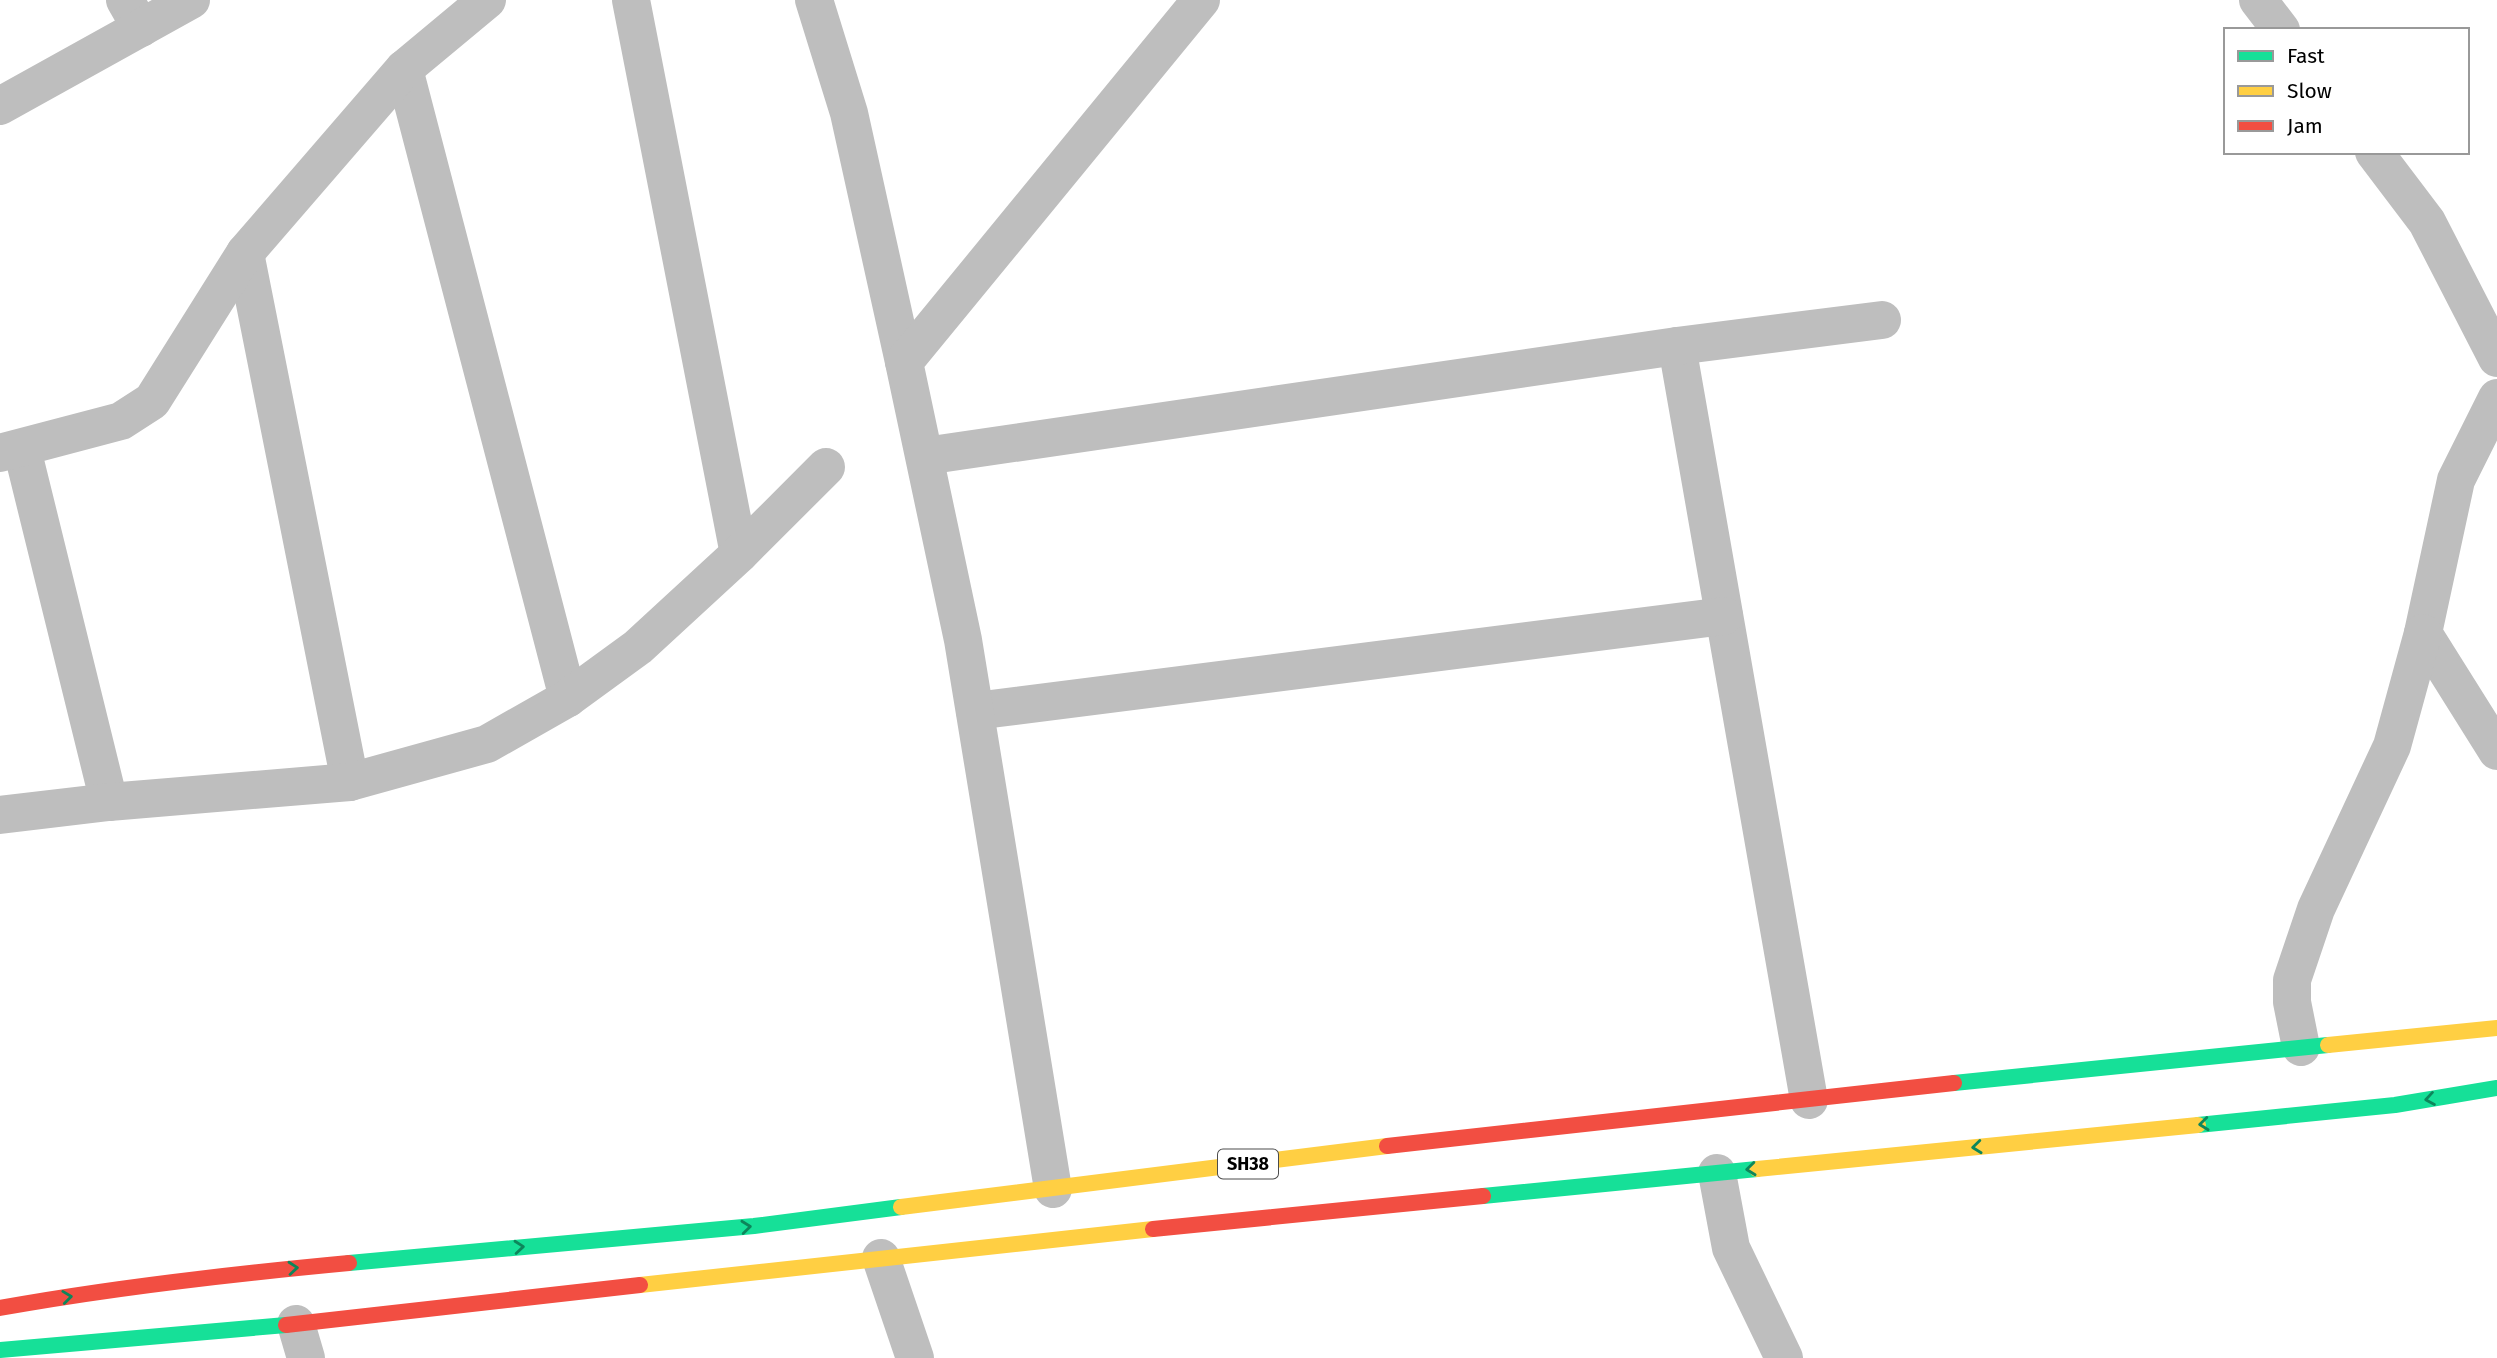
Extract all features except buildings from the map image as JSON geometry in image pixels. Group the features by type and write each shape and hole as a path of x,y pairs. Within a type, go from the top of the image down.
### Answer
{"main road":[{"name":"SH38","path":"0,1350 301,1341 880,1258 1057,1213 1342,1151 2497,1028"},
{"name":"SH38","path":"0,1308 272,1270 754,1226 1057,1213 1717,1173 2395,1105 2497,1088"}],"street":[{"path":"0,106 133,14 191,0"},
{"path":"109,802 11,451 121,421 152,401 245,253 404,69 487,0"},
{"path":"631,0 739,554"},
{"path":"814,0 849,113 963,640 1057,1213"},
{"path":"904,362 1201,0"},
{"path":"2258,0 2279,28"},
{"path":"404,69 568,698"},
{"path":"2376,154 2427,222 2497,358"},
{"path":"245,253 350,782"},
{"path":"925,456 1677,346 1882,320"},
{"path":"1677,346 1809,1100"},
{"path":"2301,1047 2292,1002 2292,980 2315,909 2392,746 2423,633 2456,480 2497,398"},
{"path":"0,815 109,802 350,782 487,744 568,698 638,647 739,554 826,467"},
{"path":"975,711 1724,616"},
{"path":"2423,633 2497,751"},
{"path":"1717,1173 1731,1248 1784,1358"},
{"path":"880,1258 915,1358"}],"traffic: fast":[{"path":"1954,1083 2328,1045"},
{"path":"2198,1125 2395,1105 2497,1088"},
{"path":"1483,1196 1757,1169"},
{"path":"349,1263 754,1226 901,1207"},
{"path":"0,1350 286,1325"}],"traffic: slow":[{"path":"2328,1045 2497,1028"},
{"path":"1757,1169 2198,1125"},
{"path":"901,1207 1387,1146"},
{"path":"640,1285 1153,1229"}],"traffic: jam":[{"path":"1387,1146 1954,1083"},
{"path":"1153,1229 1483,1196"},
{"path":"0,1308 174,1282 349,1263"},
{"path":"286,1325 640,1285"}]}
